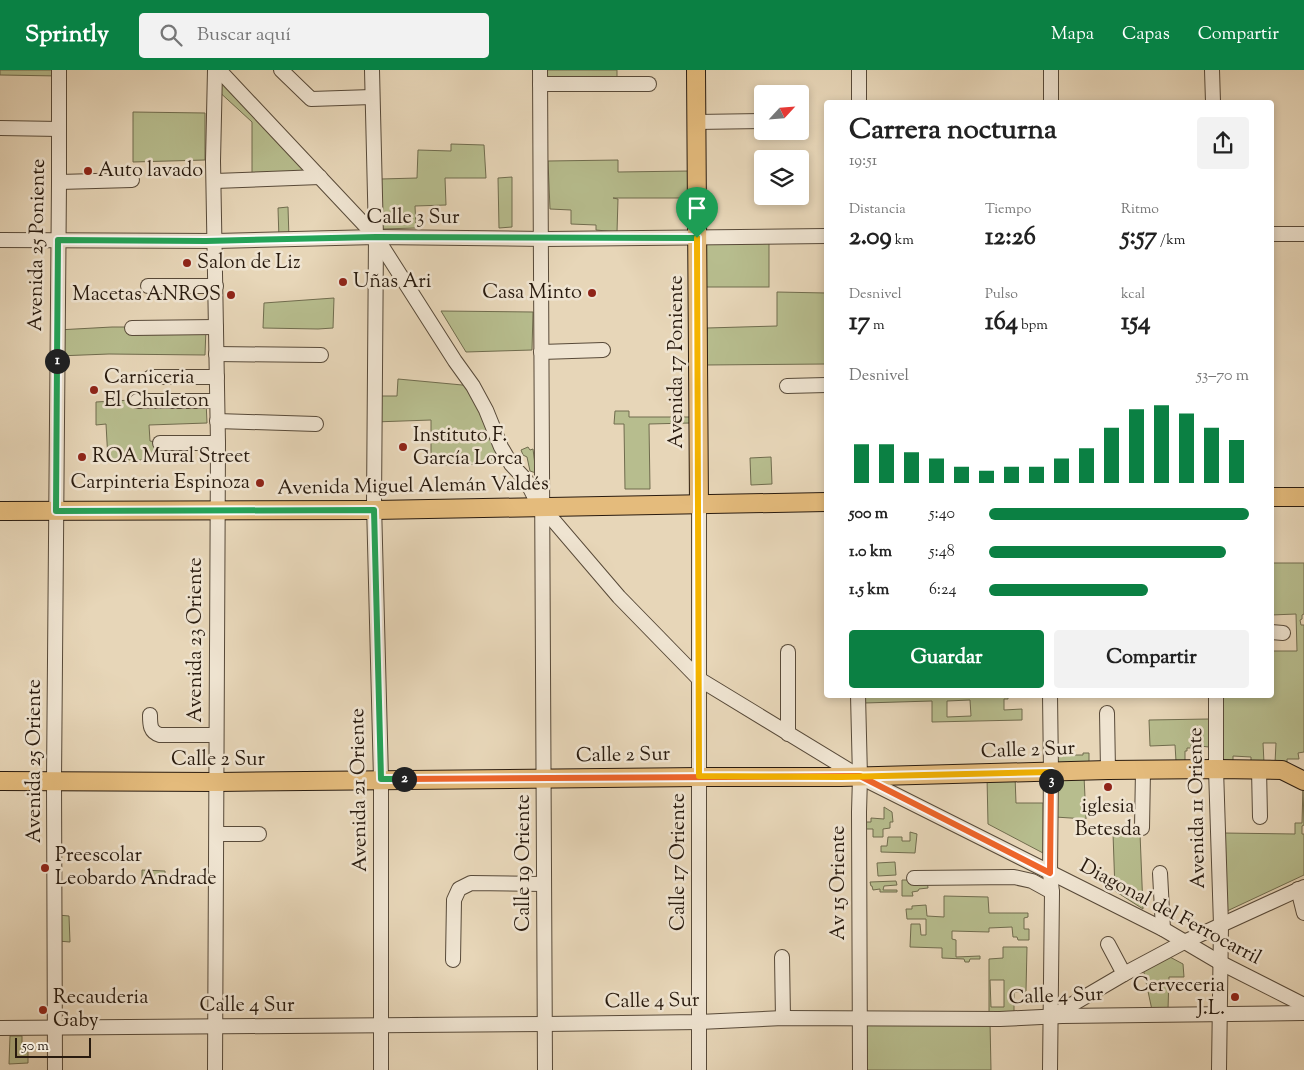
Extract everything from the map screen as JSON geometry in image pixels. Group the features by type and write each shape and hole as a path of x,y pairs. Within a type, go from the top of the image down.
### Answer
{"main road":[{"name":"Avenida 17 Poniente","path":"696,70 699,504"},
{"path":"1274,497 1304,497"},
{"name":"Avenida Miguel Alemán Valdés","path":"0,511 374,510 824,502"},
{"name":"Calle 2 Sur","path":"0,781 217,782 699,776 860,776 1216,769 1282,770 1304,781"}],"street":[{"name":"Avenida 25 Poniente","path":"56,511 59,70"},
{"name":"Diagonal del Ferrocarril","path":"217,70 376,237 473,386 486,410 501,447 511,464 524,478 536,500 619,598 699,679 860,776 1163,929 1219,962 1304,1005"},
{"name":"Avenida 23 Oriente","path":"215,1070 218,443 215,181 213,160 217,70"},
{"path":"281,70 311,99 372,97"},
{"name":"Avenida 21 Oriente","path":"372,70 376,237 374,510 381,779 381,1070"},
{"path":"859,70 859,100"},
{"path":"1051,70 1051,100"},
{"path":"1212,70 1213,100"},
{"path":"540,77 649,84"},
{"name":"Calle 19 Oriente","path":"540,77 545,1070"},
{"path":"696,122 754,121"},
{"path":"0,128 59,129"},
{"path":"215,181 320,177"},
{"path":"59,182 132,180"},
{"path":"1274,234 1304,234"},
{"name":"Calle 3 Sur","path":"0,240 216,241 376,237 541,239 824,236"},
{"path":"148,286 216,286"},
{"path":"132,328 216,327"},
{"path":"541,352 604,350"},
{"path":"216,354 322,354"},
{"path":"151,377 216,376"},
{"path":"787,386 824,386"},
{"path":"137,401 217,402"},
{"path":"217,422 316,424"},
{"path":"160,443 218,443"},
{"name":"Calle 17 Oriente","path":"699,504 699,1070"},
{"name":"Avenida 25 Oriente","path":"55,1070 54,780 56,511"},
{"path":"788,652 788,734"},
{"name":"Av 15 Oriente","path":"858,698 860,776 858,812 860,1070"},
{"path":"1050,698 1050,873 1052,892 1050,1070"},
{"name":"Avenida 11 Oriente","path":"1216,698 1216,769 1221,925 1219,1070"},
{"path":"1107,713 1108,770"},
{"path":"150,715 150,727 154,733 160,736 216,735"},
{"path":"1259,769 1260,818"},
{"path":"1142,770 1142,828"},
{"path":"217,834 259,834"},
{"path":"1160,873 1163,929"},
{"path":"914,878 1014,877 1032,881 1052,892"},
{"path":"453,960 454,900 459,890 471,883 544,884"},
{"path":"1051,1016 1185,942 1301,888 1304,912"},
{"path":"1108,944 1124,974"},
{"path":"782,957 783,1018"},
{"name":"Calle 4 Sur","path":"0,1028 545,1024 699,1022 783,1018 860,1020 1010,1019 1051,1016 1304,1013"}],"green space":[{"path":"0,70 59,70 59,76 0,75"},
{"path":"219,70 320,177 252,180 252,122 215,88"},
{"path":"547,70 617,70 617,83 547,82"},
{"path":"133,112 205,113 205,160 133,162"},
{"path":"451,144 484,145 486,178 445,178 446,205 415,206 416,228 382,229 381,179 417,178 418,150 451,151"},
{"path":"618,160 618,172 690,171 689,198 613,198 618,199 617,232 596,230 596,225 571,224 571,210 550,209 548,161"},
{"path":"512,177 512,227 499,228 498,178"},
{"path":"288,207 289,239 279,240 278,208"},
{"path":"704,242 769,242 769,287 704,287"},
{"path":"777,292 824,293 824,364 705,365 707,328 777,326"},
{"path":"334,298 333,328 263,328 264,303"},
{"path":"441,311 533,312 532,350 466,352"},
{"path":"112,327 206,327 205,355 109,354 57,356 57,330"},
{"path":"398,379 473,386 511,464 431,465 431,420 374,422 375,396 397,396"},
{"path":"131,400 206,401 207,423 149,425 150,441 160,443 159,460 108,460 106,424 96,425 96,402"},
{"path":"615,411 629,411 629,417 691,417 690,423 649,424 650,489 625,489 624,424 614,424"},
{"path":"528,447 530,450 533,449 536,473 530,471 527,457 523,455 521,450"},
{"path":"771,457 772,484 751,485 750,458"},
{"path":"1274,563 1304,563 1304,614 1300,620 1301,625 1304,625 1304,752 1298,753 1299,759 1287,759 1287,766 1275,763 1276,743 1263,743 1264,763 1251,762 1251,757 1233,756 1233,761 1222,761 1221,698 1274,698 1274,651 1297,651 1296,614 1274,615"},
{"path":"864,698 1008,698 1004,699 1004,710 1022,709 1022,720 932,722 932,701 864,703","holes":["970,700 971,716 947,717 947,701"]},
{"path":"1209,719 1209,747 1191,745 1191,748 1187,748 1187,751 1185,751 1185,761 1176,761 1175,745 1150,746 1149,720"},
{"path":"1083,753 1089,753 1089,762 1056,763 1056,755 1083,755"},
{"path":"1015,776 1016,803 1043,803 1043,853 988,824 987,777"},
{"path":"1055,776 1084,776 1086,819 1055,817"},
{"path":"1303,786 1304,825 1302,826 1302,834 1304,834 1304,875 1227,911 1223,833 1295,834 1295,823 1302,823"},
{"path":"884,807 892,812 893,822 890,822 890,828 883,829 883,837 873,837 873,829 863,829 863,822 871,822 871,818 884,819"},
{"path":"910,832 917,834 915,853 881,852 881,846 887,846 888,837 902,837 902,841 910,841"},
{"path":"1113,833 1140,833 1143,909 1115,891"},
{"path":"895,862 896,875 878,876 877,863"},
{"path":"142,870 165,871 165,880 142,879"},
{"path":"902,880 927,880 928,888 912,892 913,896 902,896"},
{"path":"896,881 897,885 884,886 883,890 897,890 897,892 880,892 880,889 873,890 870,882"},
{"path":"944,896 988,897 989,913 1028,913 1028,917 1024,918 1024,929 1029,929 1029,940 1018,940 1017,937 1013,937 1012,927 989,928 989,932 952,931 952,939 956,940 956,957 980,956 980,959 970,959 969,962 965,962 964,959 942,958 942,948 910,947 911,924 920,924 921,935 926,935 926,919 907,919 906,909 912,909 912,906 926,905 927,916 944,917"},
{"path":"58,915 69,916 70,942 58,941"},
{"path":"1003,947 1027,947 1026,991 1014,992 1014,1012 989,1013 989,959 1003,958","holes":["990,980 1004,980 1004,1007 991,1007"]},
{"path":"1168,956 1183,964 1184,977 1169,977 1168,1009 1152,1010 1143,968"},
{"path":"990,1022 991,1070 866,1070 866,1023"},
{"path":"10,1036 22,1036 22,1045 28,1045 28,1063 9,1064"}],"place":[{"name":"Auto lavado","path":"88,171"},
{"name":"Salon de Liz","path":"187,263"},
{"name":"Uñas Ari","path":"343,282"},
{"name":"Casa Minto","path":"592,293"},
{"name":"Macetas ANROS","path":"231,295"},
{"name":"Carniceria El Chuleton","path":"94,390"},
{"name":"Instituto F. García Lorca","path":"403,447"},
{"name":"ROA Mural Street","path":"82,457"},
{"name":"Carpinteria Espinoza","path":"260,483"},
{"name":"iglesia Betesda","path":"1108,787"},
{"name":"Preescolar Leobardo Andrade","path":"45,868"},
{"name":"Cerveceria J.L.","path":"1235,997"},
{"name":"Recauderia Gaby","path":"43,1010"}],"route":[{"path":"697,238 376,237 206,241 58,240 56,511 374,510 381,779 699,776 860,776 1050,873 1051,772 860,776 841,777 699,776 697,238"}]}
